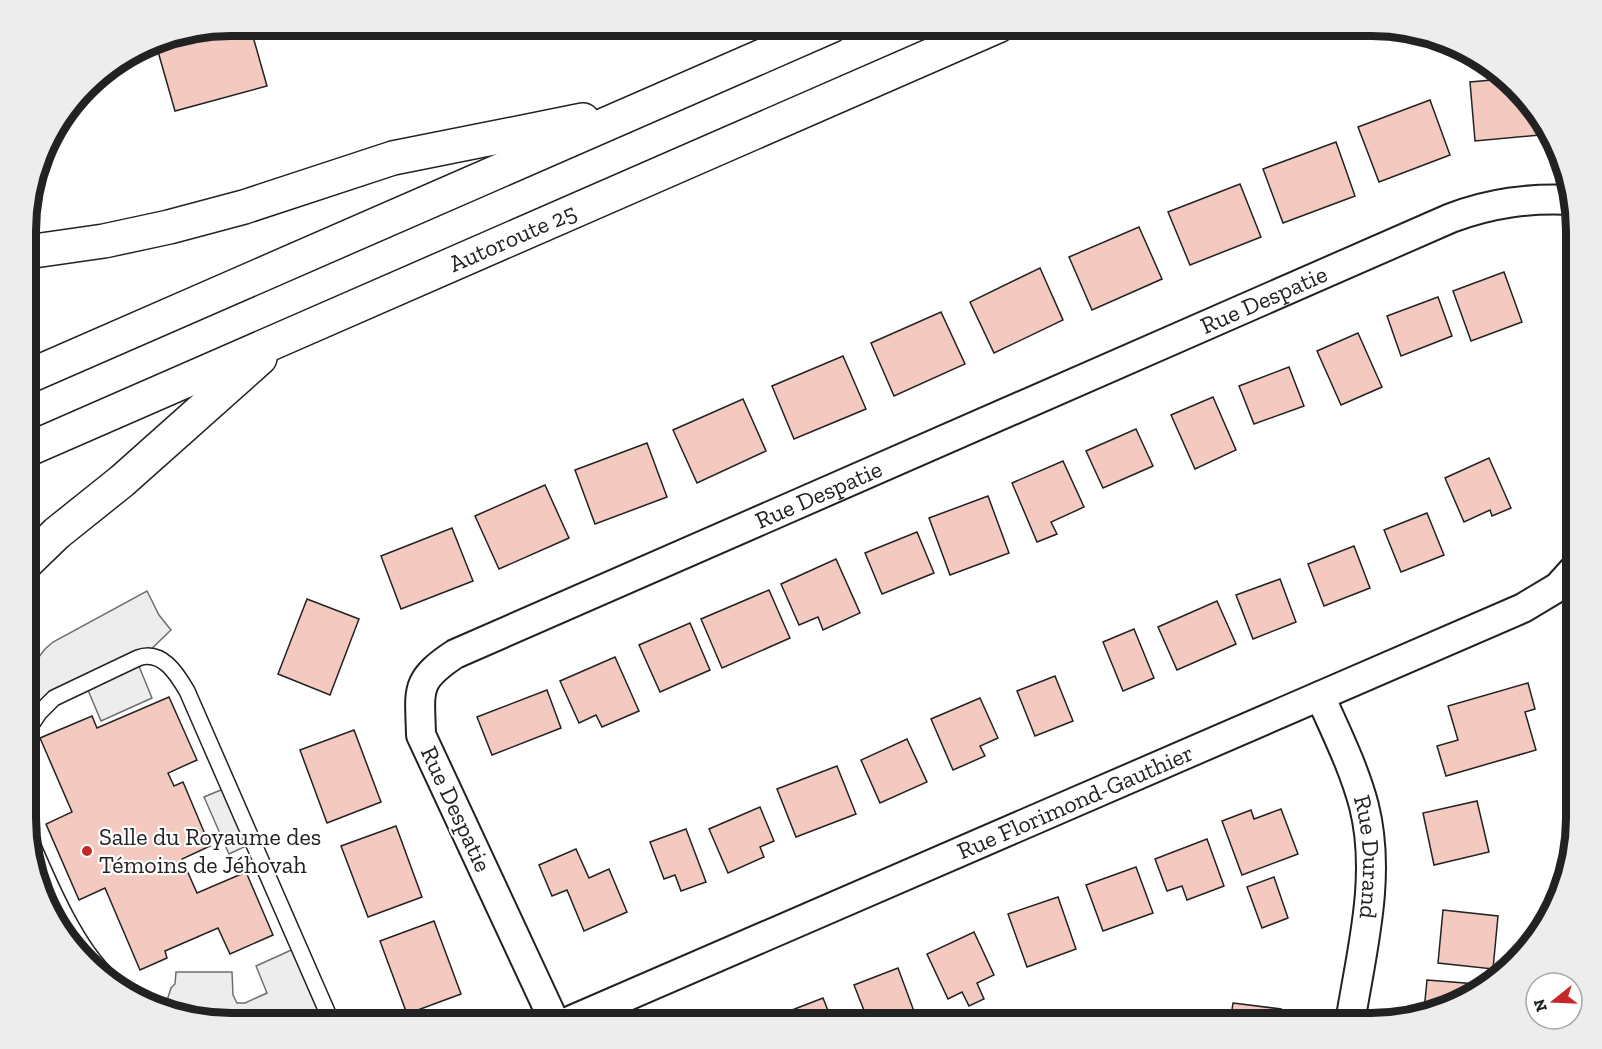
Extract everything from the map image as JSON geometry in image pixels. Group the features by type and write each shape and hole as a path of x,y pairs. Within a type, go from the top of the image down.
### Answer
{"highway":[{"path":"36,373 808,36"},
{"name":"Autoroute 25","path":"36,446 975,36"},
{"path":"36,251 104,241 169,227 244,207 393,158 646,107"},
{"path":"36,553 57,533 122,481 282,339"}],"street":[{"name":"Rue Despatie","path":"550,1013 421,735 419,694 426,679 438,666 455,654 1451,218 1474,209 1503,203 1532,199 1563,200"},
{"name":"Rue Florimond-Gauthier","path":"588,1013 1523,608 1558,587 1566,578"},
{"name":"Rue Durand","path":"1320,696 1359,791 1371,855 1368,908 1352,1013"}],"lane":[{"path":"36,718 54,698 145,655 153,656 170,666 187,691 328,1013"},
{"path":"42,863 70,923 85,947"}],"shaded area":[{"path":"147,591 159,615 171,630 145,655 136,659 152,698 101,721 85,683 39,713 36,712 36,661 53,642"},
{"path":"228,787 253,843 229,854 204,797"},
{"path":"298,947 328,1013 231,1013 206,1011 167,1001 171,988 175,984 176,972 232,972 233,995 237,1003 245,1003 267,993 256,966"}],"building":[{"path":"219,36 253,36 267,86 175,111 158,51 193,40"},
{"path":"1493,80 1499,84 1518,103 1540,135 1475,141 1470,82"},
{"path":"1430,100 1450,155 1379,182 1358,127"},
{"path":"1336,142 1355,196 1283,223 1263,169"},
{"path":"1240,184 1261,237 1190,265 1168,212"},
{"path":"1139,227 1162,279 1092,310 1069,257"},
{"path":"1040,268 1063,320 994,353 970,302"},
{"path":"1504,272 1522,322 1471,341 1453,291"},
{"path":"1438,297 1452,336 1401,356 1387,316"},
{"path":"941,312 965,364 894,396 871,343"},
{"path":"1358,333 1382,387 1341,405 1317,351"},
{"path":"843,356 866,409 794,439 772,386"},
{"path":"1289,367 1304,406 1254,424 1239,386"},
{"path":"1213,397 1236,450 1195,469 1171,415"},
{"path":"743,399 766,451 697,483 673,430"},
{"path":"1136,429 1153,466 1103,488 1086,451"},
{"path":"647,443 667,497 595,524 575,470"},
{"path":"1489,458 1511,508 1492,516 1490,510 1464,522 1445,478"},
{"path":"1063,461 1084,507 1051,522 1057,534 1037,542 1012,483"},
{"path":"545,485 569,538 499,569 475,516"},
{"path":"988,496 1009,553 950,575 929,518"},
{"path":"1427,513 1444,555 1401,572 1384,530"},
{"path":"452,528 473,581 401,609 381,556"},
{"path":"917,532 934,573 882,594 865,553"},
{"path":"1354,546 1370,588 1324,606 1308,564"},
{"path":"836,559 860,613 823,630 818,617 799,625 781,584"},
{"path":"1280,579 1296,622 1253,639 1236,595"},
{"path":"769,590 790,638 722,668 701,619"},
{"path":"307,599 359,619 330,695 278,674"},
{"path":"1217,601 1236,644 1177,670 1158,627"},
{"path":"690,623 710,670 660,692 639,645"},
{"path":"1134,629 1154,678 1123,691 1103,642"},
{"path":"615,657 639,711 602,727 596,715 579,723 560,681"},
{"path":"1055,676 1073,721 1035,736 1017,691"},
{"path":"1528,683 1535,709 1525,712 1536,750 1446,776 1437,746 1458,740 1448,706"},
{"path":"547,690 561,728 492,755 477,717"},
{"path":"169,697 197,760 168,773 174,786 183,782 210,846 182,859 197,893 246,872 273,935 230,954 218,928 165,951 167,958 140,970 105,888 79,900 46,824 72,812 40,738 92,716 97,728"},
{"path":"980,698 998,738 980,746 985,756 953,770 931,719"},
{"path":"354,730 381,802 327,823 300,750"},
{"path":"907,739 927,782 880,803 861,760"},
{"path":"837,766 856,814 796,837 777,789"},
{"path":"1477,801 1489,852 1434,865 1423,813"},
{"path":"760,807 774,841 760,847 764,857 728,873 709,829"},
{"path":"1281,809 1298,854 1242,875 1222,821 1251,810 1254,819"},
{"path":"396,826 422,897 368,917 341,846"},
{"path":"686,829 706,882 681,891 675,875 664,879 650,842"},
{"path":"1207,839 1224,886 1187,900 1182,886 1167,891 1155,859"},
{"path":"576,849 589,878 609,869 627,912 584,931 567,890 552,896 539,865"},
{"path":"1136,867 1153,913 1103,931 1086,885"},
{"path":"1274,877 1288,918 1262,928 1247,887"},
{"path":"1058,897 1076,949 1027,967 1008,914"},
{"path":"1443,910 1498,916 1493,969 1438,963"},
{"path":"434,921 461,994 407,1013 380,941"},
{"path":"974,932 994,975 977,983 984,999 969,1006 962,992 948,999 927,954"},
{"path":"898,968 915,1013 865,1013 854,985"},
{"path":"1427,980 1473,984 1445,998 1425,1005"},
{"path":"823,998 829,1013 784,1013"},
{"path":"1233,1003 1281,1009 1281,1013 1232,1013"}],"place":[{"name":"Salle du Royaume des Témoins de Jéhovah","path":"87,851"}]}
